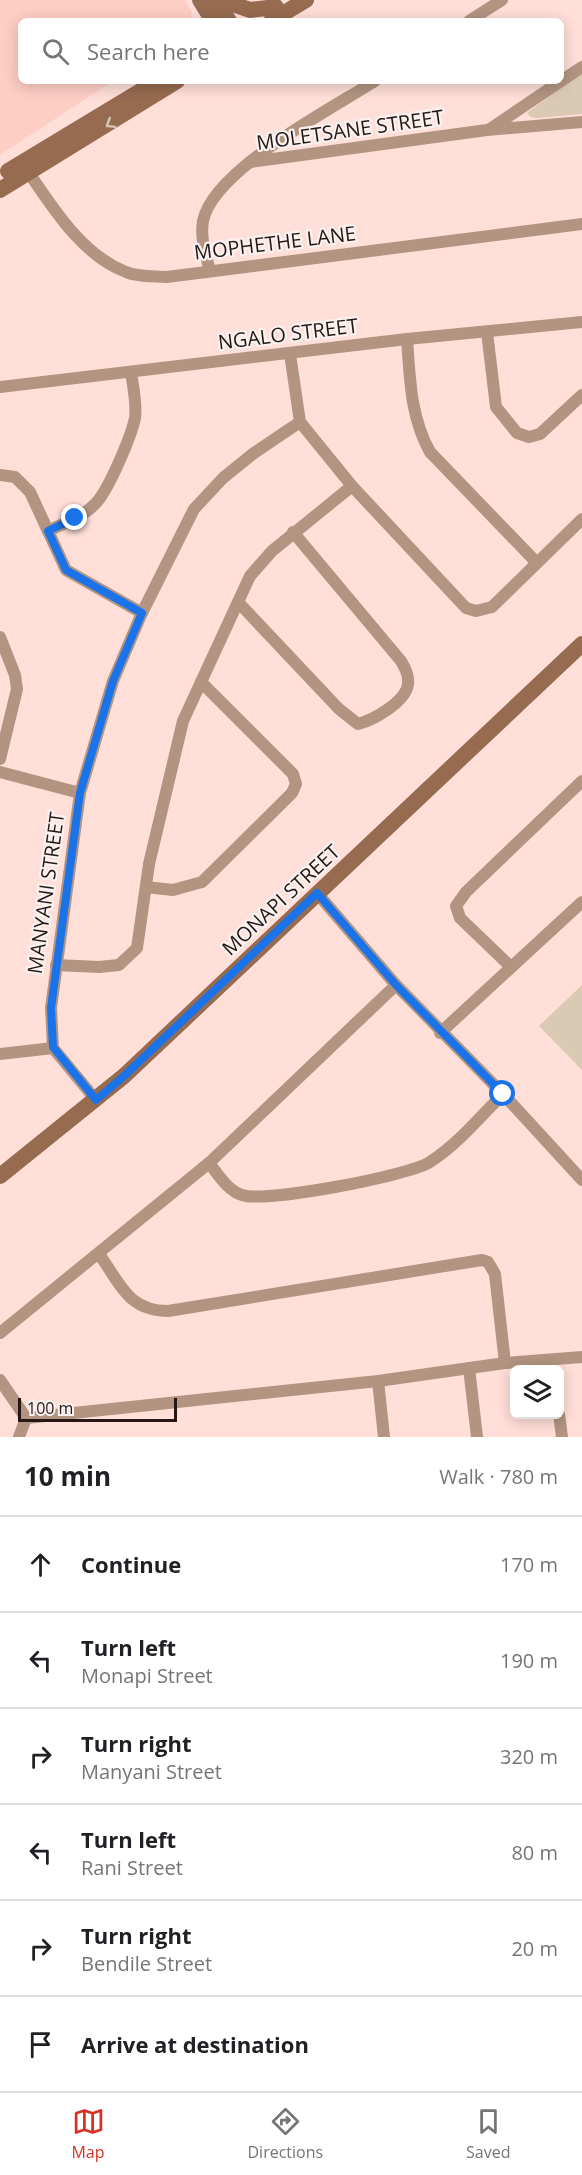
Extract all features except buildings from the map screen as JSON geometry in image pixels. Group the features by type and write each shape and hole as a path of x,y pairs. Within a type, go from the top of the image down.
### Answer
{"street":[{"path":"202,18 206,0"},
{"path":"206,0 212,18"},
{"path":"206,0 226,18"},
{"path":"221,0 250,10 278,9"},
{"path":"256,18 306,0"},
{"path":"474,18 502,0"},
{"path":"564,79 582,67"},
{"path":"0,190 26,167 152,84"},
{"path":"0,176 26,167 172,84"},
{"path":"250,162 283,138 370,84"},
{"path":"488,130 557,84"},
{"name":"MOLETSANE STREET","path":"210,271 202,235 206,212 224,183 250,162 488,130 582,122"},
{"name":"MOPHETHE LANE","path":"26,167 74,233 102,260 128,273 167,277 582,224"},
{"name":"NGALO STREET","path":"0,387 408,339 582,322"},
{"path":"487,333 496,407 517,433 530,437 540,434 582,395"},
{"path":"408,339 412,401 419,432 430,452 536,562"},
{"path":"290,354 300,422 352,486 466,608 476,611 492,607 582,519"},
{"path":"48,531 88,511 108,486 135,420 136,405 131,372"},
{"name":"MANYANI STREET","path":"53,1047 51,1008 80,793 113,681 142,613 194,509 223,478 254,453 300,422"},
{"path":"0,476 15,477 30,492 66,570 142,613"},
{"path":"56,965 99,967 118,965 137,948 149,864 183,721 250,576 293,532 352,486"},
{"path":"238,602 339,709 358,724 369,721 402,695 408,685 407,674 401,661 293,532"},
{"path":"0,637 15,675 17,689 0,759"},
{"name":"MONAPI STREET","path":"0,1176 124,1076 582,644"},
{"path":"146,887 173,890 202,882 292,793 296,784 293,774 201,682"},
{"path":"0,772 80,793"},
{"path":"511,968 460,918 456,906 466,892 582,781"},
{"path":"317,893 440,1033 503,1094 582,1180"},
{"path":"440,1033 582,902"},
{"path":"0,1333 209,1163 396,985"},
{"path":"0,1054 53,1047 96,1100"},
{"path":"209,1163 231,1188 241,1195 251,1196 292,1194 412,1172 430,1162 503,1094"},
{"path":"99,1254 129,1297 141,1308 151,1311 168,1311 482,1260 488,1262 495,1274 505,1363"},
{"path":"26,1418 378,1380 505,1363 552,1364 582,1357"},
{"path":"469,1368 477,1437"},
{"path":"0,1380 26,1418"},
{"path":"378,1380 384,1437"},
{"path":"19,1437 26,1418"},
{"path":"560,1419 562,1437"}],"shaded area":[{"path":"0,0 185,0 192,12 191,18 18,18 18,84 108,84 0,155"},
{"path":"582,72 582,114 537,118 527,113"},
{"path":"582,985 582,1070 539,1026"}],"route":[{"path":"75,518 48,531 66,570 81,581 142,613 113,681 80,793 70,852 51,1008 53,1047 69,1070 96,1100 317,893 440,1033 503,1094"}]}
